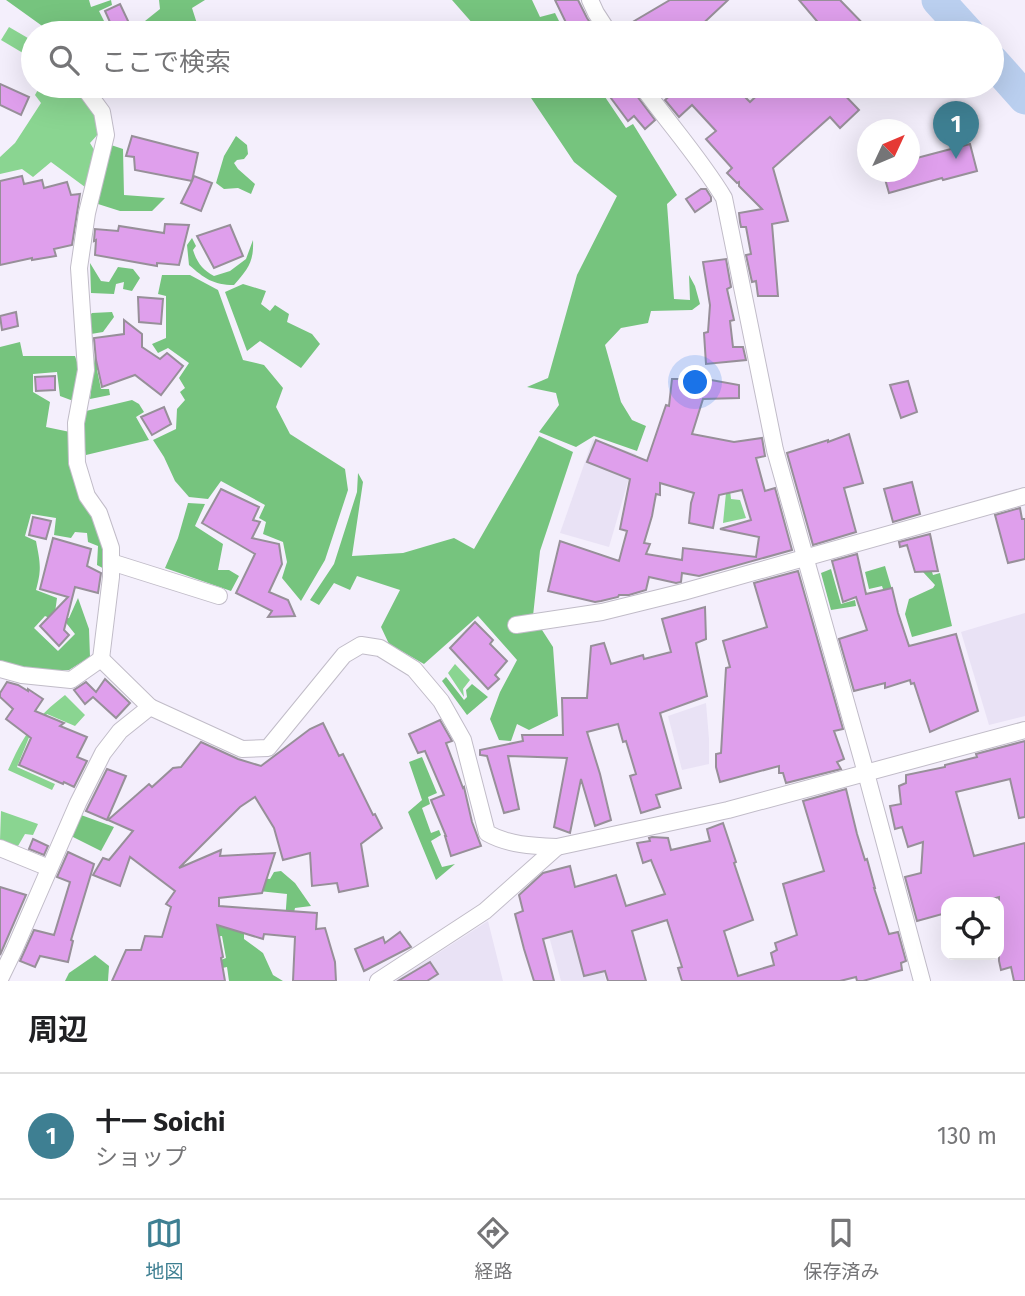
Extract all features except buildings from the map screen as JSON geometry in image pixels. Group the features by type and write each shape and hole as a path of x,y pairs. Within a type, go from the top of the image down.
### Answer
{"street":[{"path":"590,0 601,21"},
{"path":"0,669 22,676 71,681 100,659 111,577 111,548 99,513 87,496 77,463 76,423 86,370 79,268 88,213 106,135 102,111 92,98"},
{"path":"651,98 709,173 724,198 775,450 922,981"},
{"path":"516,625 603,612 683,592 1025,496"},
{"path":"111,562 219,596"},
{"path":"100,659 150,707 242,748 268,748 344,655 361,645 380,648 414,669 441,701 458,730 463,740 487,833 500,840 535,846 557,847 728,810 1025,730"},
{"path":"0,979 103,752 120,731 150,707"},
{"path":"378,981 485,911 557,847"},
{"path":"0,848 49,868"}],"shaded area":[{"path":"593,439 636,454 609,547 560,533"},
{"path":"1025,613 1025,716 989,725 961,632"},
{"path":"706,703 709,764 682,770 668,716"},
{"path":"582,897 606,981 561,981 542,910"},
{"path":"488,921 503,981 395,981"}],"green space":[{"path":"6,0 89,0 91,7 111,0 112,5 99,11 104,21 35,21"},
{"path":"159,0 205,0 192,8 196,21 145,21 160,9"},
{"path":"452,0 532,0 540,17 555,13 559,21 470,21"},
{"path":"9,27 21,34 21,52 1,40"},
{"path":"37,98 81,98 98,112 100,119 96,126 100,132 90,143 96,153 85,187 51,162 33,177 22,169 0,174 0,157 15,143 41,103"},
{"path":"531,98 606,98 626,128 633,124 677,195 667,204 674,299 690,300 689,275 700,304 692,310 651,311 648,323 621,328 605,345 621,402 632,420 646,426 637,451 594,436 576,447 539,432 559,405 556,393 527,387 548,378 577,275 617,196 574,162"},
{"path":"236,136 247,145 248,154 234,163 255,184 251,194 238,188 224,189 216,183 224,156"},
{"path":"111,145 123,149 124,195 165,198 152,211 120,211 98,204"},
{"path":"192,238 196,246 193,250 199,262 214,276 230,271 246,259 253,240 249,265 234,285 209,280 189,265 187,245"},
{"path":"90,263 101,281 109,282 118,267 133,269 140,278 132,291 123,289 124,282 116,284 114,294 91,293"},
{"path":"162,275 190,275 218,290 243,360 264,365 283,388 276,407 290,434 345,469 348,490 325,560 301,601 282,578 287,562 283,542 263,534 266,522 259,518 265,505 221,481 208,499 189,497 175,481 153,440 176,429 177,409 185,400 180,392 185,388 179,378 189,363 168,348 158,353 152,344 166,338 166,296 158,294"},
{"path":"243,284 266,291 261,304 270,311 275,305 289,314 287,322 312,334 320,344 301,368 260,341 247,351 225,292"},
{"path":"112,312 114,317 103,332 91,334 89,316 92,313"},
{"path":"20,342 23,356 75,356 81,374 76,402 60,396 57,372 33,374 33,392 50,402 46,427 70,432 96,517 108,571 97,565 98,546 88,542 87,533 75,532 71,538 54,535 56,518 31,514 25,536 36,541 40,566 36,590 57,598 54,620 45,616 34,628 58,651 75,634 63,619 69,618 78,598 89,629 90,657 69,670 38,671 0,661 0,347"},
{"path":"119,353 119,358 97,370 101,389 109,389 110,395 90,399 95,355"},
{"path":"132,400 139,404 144,412 136,417 149,440 86,455 81,428 86,411"},
{"path":"539,436 573,452 540,551 533,616 553,647 558,716 529,730 517,724 511,741 499,740 490,719 500,692 517,660 478,616 424,664 389,644 381,627 400,590 357,576 350,590 334,583 319,605 310,600 334,564 357,492 358,473 363,482 352,556 403,553 454,538 474,549"},
{"path":"731,443 731,499 740,500 746,518 723,523"},
{"path":"188,503 205,504 195,526 223,544 218,570 229,570 239,576 231,591 165,568 178,538"},
{"path":"885,566 893,593 885,595 882,586 869,589 865,572"},
{"path":"831,569 841,604 855,600 856,606 831,610 821,573"},
{"path":"931,569 933,575 940,573 952,626 912,637 905,614 909,599 933,588 935,585 923,572"},
{"path":"455,664 470,680 463,689 464,697 448,673"},
{"path":"446,677 464,700 467,697 466,690 472,684 488,697 467,715 442,681"},
{"path":"65,695 85,715 75,726 47,714 30,735 17,767 55,784 52,790 8,770 31,728"},
{"path":"422,757 437,793 428,797 430,804 422,808 431,833 439,830 441,835 431,841 442,867 455,864 436,880 408,812 422,800 409,762"},
{"path":"1,811 38,824 33,835 25,834 18,846 0,840"},
{"path":"81,815 114,827 101,851 69,835"},
{"path":"225,869 270,879 274,872 281,871 295,883 311,906 295,908 292,922 285,922 287,894 220,887 210,923 244,931 244,939 263,953 273,975 283,981 229,981 227,967 208,971 208,965 226,958 222,936 200,938"},
{"path":"95,955 109,966 108,981 65,981 69,973"}],"waterway":[{"path":"938,0 957,21"},
{"path":"1004,74 1025,98"}],"place":[{"name":"十一 Soichi","path":"956,159"}]}
